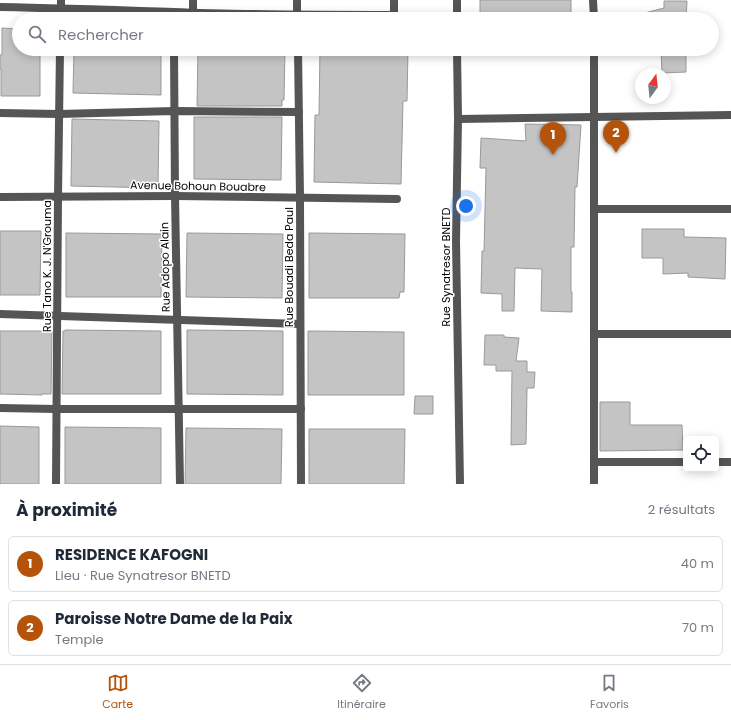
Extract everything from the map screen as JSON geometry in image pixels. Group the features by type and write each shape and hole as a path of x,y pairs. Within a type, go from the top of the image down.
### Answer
{"street":[{"path":"193,0 193,12"},
{"path":"297,0 297,12"},
{"path":"394,0 394,12"},
{"path":"457,0 457,12"},
{"path":"594,0 594,12"},
{"path":"0,7 61,4 136,12"},
{"name":"Rue Tano K. J. N'Grouma","path":"56,484 60,56"},
{"name":"Rue Adopo Alain","path":"174,56 180,484"},
{"name":"Rue Bouadi Beda Paul","path":"298,56 301,484"},
{"name":"Rue Synatresor BNETD","path":"457,56 458,120 456,241 460,484"},
{"path":"594,56 594,484"},
{"path":"0,113 59,114 174,111 298,112"},
{"path":"458,120 731,115"},
{"name":"Avenue Bohoun Bouabre","path":"0,197 175,196 397,199"},
{"path":"594,209 731,209"},
{"path":"0,314 300,324"},
{"path":"594,334 731,334"},
{"path":"0,408 301,409"},
{"path":"594,462 683,462"},
{"path":"719,462 731,462"}],"building":[{"path":"480,0 571,0 571,12 480,12"},
{"path":"664,1 687,1 686,12 649,12 664,8"},
{"path":"2,28 12,29 12,56 40,56 40,96 1,96 0,55 2,55"},
{"path":"74,56 161,56 161,95 73,93"},
{"path":"198,56 285,56 284,100 282,100 282,106 197,106"},
{"path":"320,56 408,56 407,101 403,101 401,184 314,182 315,115 319,115"},
{"path":"661,56 686,56 686,72 671,73 671,68 662,68"},
{"path":"194,117 282,117 281,180 194,179"},
{"path":"72,119 159,121 158,188 71,186"},
{"path":"525,124 581,125 577,187 575,187 574,247 571,247 572,312 541,311 542,269 515,268 514,311 502,311 502,294 481,293 482,251 484,251 486,168 480,168 481,138 526,141"},
{"path":"642,229 684,229 684,237 726,238 725,279 688,277 688,273 663,274 663,258 642,258"},
{"path":"0,231 41,231 40,295 0,295"},
{"path":"66,233 162,234 161,297 66,297"},
{"path":"187,233 283,234 282,298 186,297"},
{"path":"309,233 405,234 404,292 400,292 399,298 309,298"},
{"path":"187,330 283,331 283,395 187,394"},
{"path":"0,331 52,331 51,394 0,394"},
{"path":"63,331 161,331 161,394 62,394"},
{"path":"308,331 404,332 404,395 308,395"},
{"path":"485,335 504,335 504,337 519,338 516,361 527,361 527,372 535,372 534,388 527,388 526,444 511,445 512,371 496,371 496,365 484,365"},
{"path":"415,396 433,396 433,414 414,414"},
{"path":"600,402 630,402 630,425 682,425 683,450 600,451"},
{"path":"0,426 39,427 39,484 0,484"},
{"path":"65,427 161,428 161,484 65,484"},
{"path":"186,428 282,429 281,484 185,484"},
{"path":"309,429 405,429 404,484 309,484"}],"place":[{"name":"Paroisse Notre Dame de la Paix","path":"616,153"},
{"name":"RESIDENCE KAFOGNI","path":"553,155"}]}
